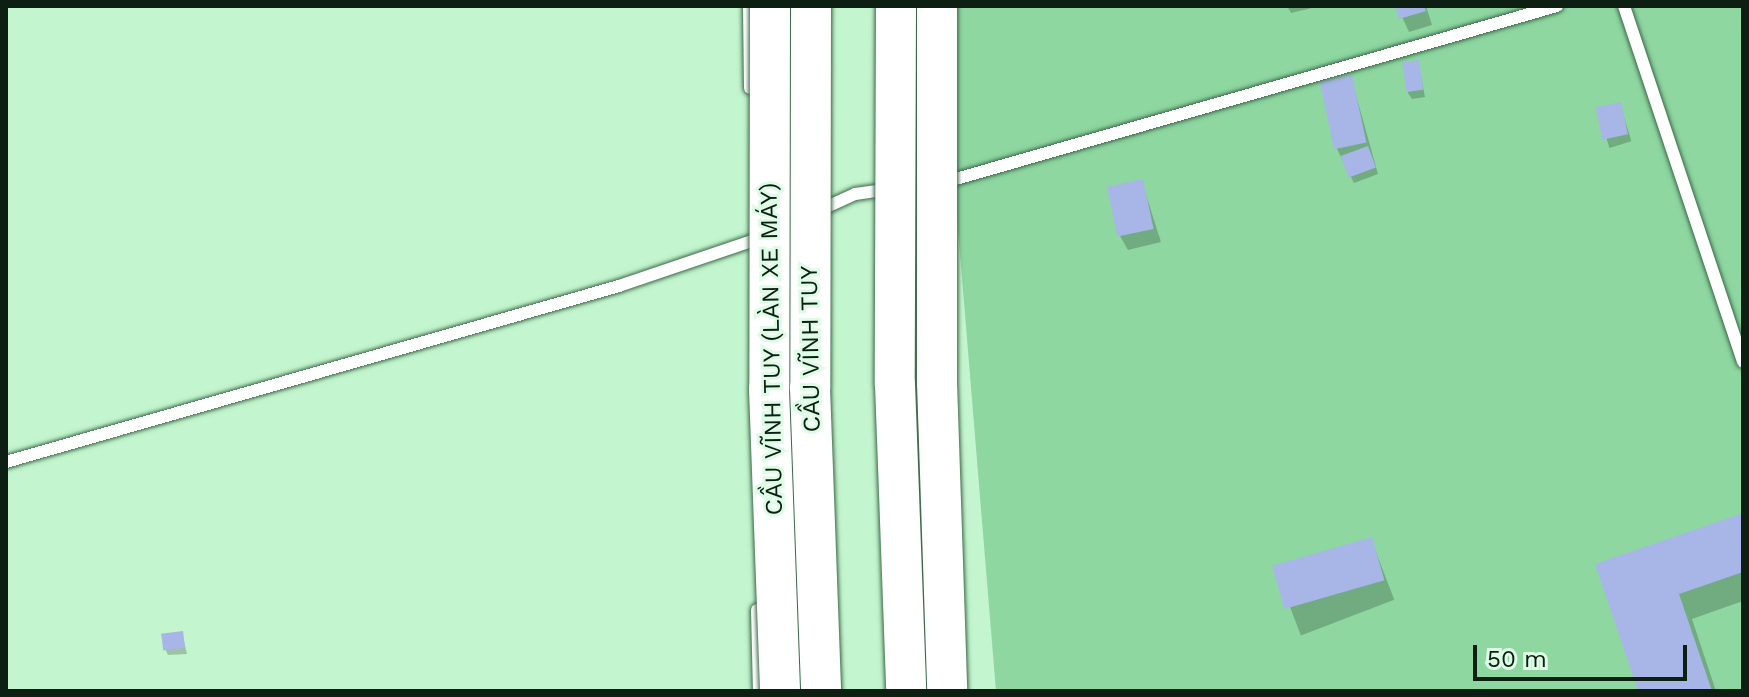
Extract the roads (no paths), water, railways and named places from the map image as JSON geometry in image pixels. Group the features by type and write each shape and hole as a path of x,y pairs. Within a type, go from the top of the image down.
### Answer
{"highway":[{"name":"CẦU VĨNH TUY (LÀN XE MÁY)","path":"770,6 769,389 780,691"},
{"name":"CẦU VĨNH TUY","path":"811,6 810,388 821,691"},
{"path":"896,6 895,384 906,691"},
{"path":"937,6 937,382 947,691"}],"lane":[{"path":"749,6 750,100"},
{"path":"926,185 954,181 1557,6"},
{"path":"1624,6 1743,362"},
{"path":"6,462 619,286 752,241 855,194 912,187"},
{"path":"752,225 752,256"},
{"path":"753,349 755,427"},
{"path":"757,598 759,691"}]}
